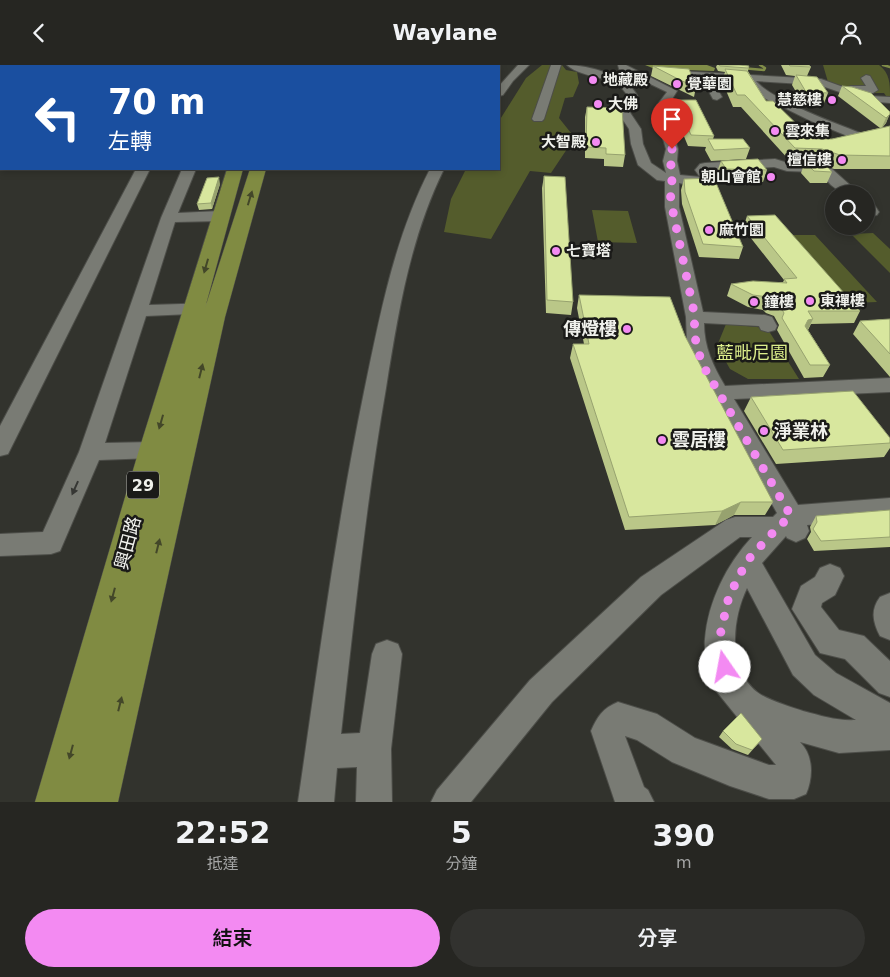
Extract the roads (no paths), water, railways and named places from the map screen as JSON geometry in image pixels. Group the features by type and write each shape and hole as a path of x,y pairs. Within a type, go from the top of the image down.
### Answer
{"main road":[{"name":"興田路","path":"96,802 205,309 226,223 235,170"},
{"name":"興田路","path":"226,223 257,170"},
{"name":"興田路","path":"57,802 153,450 205,309"}],"street":[{"path":"500,92 509,79 524,65"},
{"path":"538,119 556,65"},
{"path":"572,65 609,78 630,90 633,97 623,111 635,129 637,144 645,165 662,177 705,181 708,179 702,170 705,167 713,165 776,163 794,167 817,168 827,172 840,185"},
{"path":"594,65 636,67 661,73 820,78 836,89 870,99 890,100"},
{"path":"616,66 672,91 660,109 672,149 670,161 673,178 670,192 695,317 693,330 696,345 705,369 789,525"},
{"path":"704,74 717,97"},
{"path":"846,76 850,89"},
{"path":"748,77 758,90 766,95 815,119 862,138"},
{"path":"836,89 873,90 866,78"},
{"path":"0,448 142,170"},
{"path":"0,545 51,543 91,452 169,218 189,170"},
{"path":"316,802 362,453 390,312 416,213 425,190 436,170"},
{"path":"169,218 226,223"},
{"path":"138,311 205,309"},
{"path":"695,317 765,321 768,326"},
{"path":"830,369 841,388"},
{"path":"718,393 890,385"},
{"path":"91,452 153,450"},
{"path":"449,802 541,691 651,586 735,527 789,525 890,508"},
{"path":"636,802 631,799 607,731 618,718 645,726 684,750 730,769 769,782 794,781 793,759 728,681 719,640 729,596 747,561 789,525"},
{"path":"747,561 804,665 825,683 890,721"},
{"path":"830,576 825,586 811,595 806,609 831,643 853,646 890,682"},
{"path":"890,606 887,610 890,627"},
{"path":"374,802 374,749 387,654"},
{"path":"746,704 790,723 839,737 890,734"},
{"path":"322,752 374,749"}],"waterway":[{"path":"741,68 764,70 765,68 760,65"},
{"path":"883,65 890,67"}],"place":[{"name":"地藏殿","path":"593,80"},
{"name":"覺華園","path":"677,84"},
{"name":"慧慈樓","path":"832,100"},
{"name":"大佛","path":"598,104"},
{"name":"雲來集","path":"775,131"},
{"name":"大智殿","path":"596,142"},
{"name":"檀信樓","path":"842,160"},
{"name":"朝山會館","path":"771,177"},
{"name":"麻竹園","path":"709,230"},
{"name":"七寶塔","path":"556,251"},
{"name":"東禪樓","path":"810,301"},
{"name":"鐘樓","path":"754,302"},
{"name":"傳燈樓","path":"627,329"},
{"name":"淨業林","path":"764,431"},
{"name":"雲居樓","path":"662,440"}],"park label":[{"name":"藍毗尼園","path":"752,353"}]}
